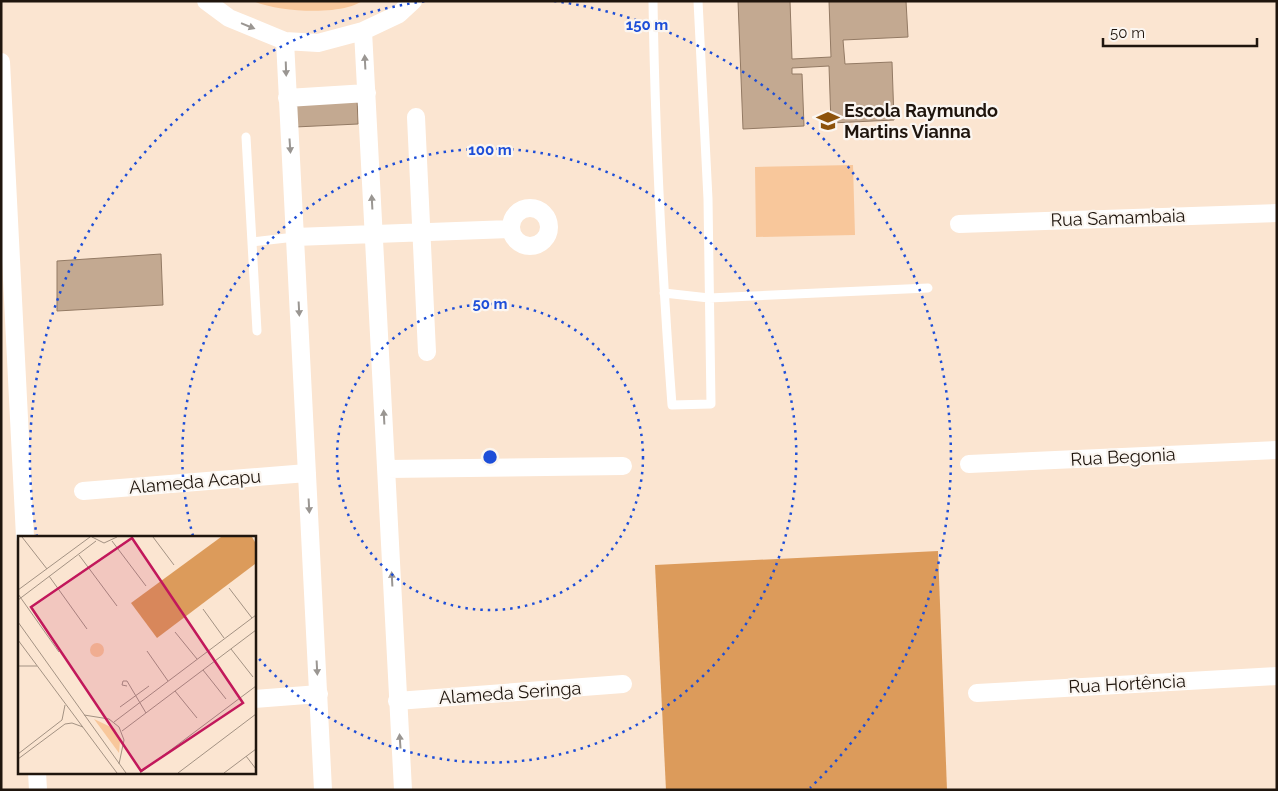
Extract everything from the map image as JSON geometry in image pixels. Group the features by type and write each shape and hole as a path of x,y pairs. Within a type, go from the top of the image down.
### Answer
{"street":[{"path":"206,1 229,18 285,41 318,43 363,32 398,14 414,1"},
{"path":"363,32 403,790"},
{"path":"285,41 323,790"},
{"path":"1,62 25,536"},
{"path":"287,98 367,93"},
{"path":"416,117 427,352"},
{"name":"Rua Samambaia","path":"959,224 1277,213"},
{"path":"295,237 511,229"},
{"name":"Rua Begonia","path":"969,464 1277,450"},
{"path":"386,469 623,466"},
{"name":"Alameda Acapu","path":"83,491 307,473"},
{"name":"Rua Hortência","path":"977,693 1277,676"},
{"name":"Alameda Seringa","path":"398,701 623,684"},
{"path":"255,699 319,694"},
{"path":"37,774 38,790"}],"lane":[{"path":"653,1 654,71 664,293 672,405 711,404 708,199 698,1"},
{"path":"246,137 257,330"},
{"path":"252,242 295,237"},
{"path":"664,293 709,298 928,288"}],"shaded area":[{"path":"253,1 363,1 350,7 313,11 275,7"},
{"path":"853,165 855,235 756,237 755,167"},
{"path":"938,551 947,790 666,790 655,565"}],"building":[{"path":"738,1 790,1 792,59 831,57 829,1 906,1 908,37 843,40 845,64 892,62 894,120 831,123 829,66 792,68 792,74 802,74 804,126 743,129"},
{"path":"357,97 358,124 295,127 293,100"},
{"path":"161,254 163,305 57,311 57,261"}],"place":[{"name":"Escola Raymundo Martins Vianna","path":"828,121"}]}
